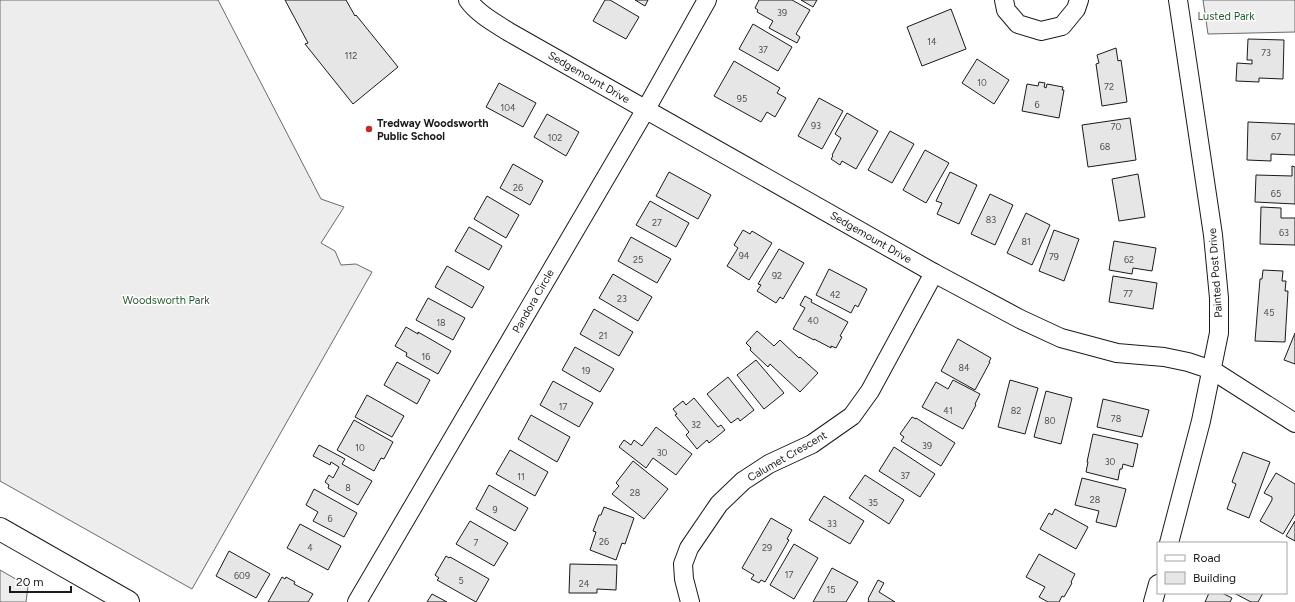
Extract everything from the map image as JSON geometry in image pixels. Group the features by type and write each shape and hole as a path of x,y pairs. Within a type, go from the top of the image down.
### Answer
{"street":[{"name":"Sedgemount Drive","path":"468,0 488,18 509,32 1020,319 1061,338 1117,353 1188,362 1212,370 1295,423"},
{"name":"Pandora Circle","path":"357,602 646,110 707,0"},
{"path":"1004,0 1006,10 1018,24 1041,31 1062,26 1076,9 1079,0"},
{"name":"Painted Post Drive","path":"1169,542 1201,421 1219,333 1218,298 1212,227 1178,0"},
{"name":"Calumet Crescent","path":"690,602 684,579 683,564 689,548 719,504 744,481 769,464 812,444 852,416 870,391 934,272"},
{"path":"0,529 128,602"},
{"path":"1153,602 1157,588"}],"shaded area":[{"name":"Woodsworth Park","path":"0,0 218,0 321,199 344,207 321,243 335,251 341,265 356,264 372,272 192,589 0,481"},
{"name":"Lusted Park","path":"1203,0 1295,0 1295,32 1208,34"},
{"path":"0,570 28,586 26,602 0,602"}],"building":[{"path":"285,0 346,0 355,16 356,15 398,67 353,104 305,44 308,43"},
{"path":"605,0 610,0 639,17 626,39 593,21"},
{"path":"635,0 648,0 645,6"},
{"path":"759,0 792,0 810,10 796,34 800,37 797,43 769,28 773,21 757,12 758,10 755,8"},
{"path":"801,0 817,0 813,7"},
{"path":"951,9 966,49 922,66 907,27"},
{"path":"753,24 792,47 778,71 739,49"},
{"path":"1248,39 1284,40 1283,79 1259,78 1259,82 1236,81 1237,63 1252,64 1252,60 1247,60"},
{"path":"1116,48 1118,61 1121,60 1127,102 1102,106 1096,64 1099,63 1097,55"},
{"path":"977,59 1009,80 994,104 962,83"},
{"path":"734,61 780,88 777,93 786,98 775,117 767,112 761,122 714,96"},
{"path":"1039,82 1045,83 1044,87 1046,88 1047,84 1063,87 1062,90 1064,90 1059,118 1022,111 1027,84 1038,86"},
{"path":"499,83 536,103 523,127 486,107"},
{"path":"819,98 843,111 822,149 798,136"},
{"path":"847,113 878,131 856,169 842,161 840,165 831,159 841,138 835,134"},
{"path":"547,114 579,132 566,156 534,137"},
{"path":"1130,118 1136,160 1088,167 1082,125"},
{"path":"1248,122 1295,124 1295,155 1271,154 1271,161 1247,160"},
{"path":"890,131 914,144 892,183 868,170"},
{"path":"925,150 949,163 926,203 903,190"},
{"path":"513,164 543,181 530,205 500,188"},
{"path":"1292,166 1295,167 1295,204 1255,202 1256,175 1292,176"},
{"path":"669,172 711,195 698,219 656,196"},
{"path":"950,172 977,185 959,224 937,214 942,203 936,201"},
{"path":"1138,174 1145,217 1119,221 1112,179"},
{"path":"990,194 1013,205 995,245 971,234"},
{"path":"487,196 519,215 506,238 474,219"},
{"path":"650,201 689,223 676,247 636,225"},
{"path":"1261,207 1281,208 1281,218 1295,218 1295,245 1260,244"},
{"path":"1026,213 1050,225 1032,265 1007,253"},
{"path":"469,227 502,246 489,270 455,251"},
{"path":"743,230 750,234 752,231 772,243 749,280 727,266 738,248 734,245"},
{"path":"1054,230 1079,239 1064,281 1039,271"},
{"path":"631,237 671,259 657,283 618,261"},
{"path":"1114,241 1156,248 1152,271 1133,268 1132,274 1109,270"},
{"path":"779,249 804,263 783,299 780,297 776,303 757,291 761,285 758,284"},
{"path":"447,266 484,287 472,308 435,287"},
{"path":"829,269 867,289 858,307 855,305 851,313 816,295"},
{"path":"1263,270 1283,271 1282,281 1286,281 1285,291 1288,291 1285,342 1255,341 1260,279 1262,279"},
{"path":"613,274 652,297 638,321 599,298"},
{"path":"1113,276 1157,283 1153,309 1109,302"},
{"path":"805,296 812,300 811,302 848,322 840,336 842,337 836,348 831,346 831,348 793,329 805,308 800,305"},
{"path":"428,298 465,318 453,340 416,320"},
{"path":"594,309 633,332 619,356 580,334"},
{"path":"406,327 418,334 418,332 451,351 438,374 406,356 407,353 395,346"},
{"path":"757,331 774,346 780,340 818,373 800,392 770,364 768,367 750,350 751,348 746,343"},
{"path":"1295,333 1295,364 1284,360"},
{"path":"958,339 991,358 975,390 941,371"},
{"path":"575,347 614,369 600,392 562,370"},
{"path":"756,360 784,393 764,409 737,375"},
{"path":"397,362 430,380 417,404 384,385"},
{"path":"728,377 754,410 740,421 738,418 731,423 707,394"},
{"path":"953,380 980,394 975,404 976,405 963,429 922,407 936,382 948,389"},
{"path":"1010,380 1038,388 1025,434 998,427"},
{"path":"553,381 593,403 579,427 540,405"},
{"path":"1046,391 1072,398 1061,444 1034,437"},
{"path":"367,395 404,416 392,437 355,417"},
{"path":"694,398 718,427 721,425 725,430 709,443 707,440 697,449 686,435 689,432 675,415 677,414 673,409 683,401 686,405"},
{"path":"1103,399 1149,410 1142,437 1097,427"},
{"path":"531,415 570,437 557,462 518,439"},
{"path":"912,417 916,418 955,443 941,466 901,441 904,437 900,434"},
{"path":"354,420 393,442 384,459 381,458 374,471 337,450"},
{"path":"656,427 692,454 676,475 653,458 646,468 619,447 624,440 631,445 634,440 642,446"},
{"path":"1093,434 1138,444 1133,467 1123,464 1122,469 1120,469 1118,480 1086,472"},
{"path":"319,445 345,459 342,464 372,481 358,505 328,488 329,485 325,482 329,475 333,478 339,467 331,462 330,465 313,456"},
{"path":"894,447 935,474 920,497 879,471"},
{"path":"510,450 548,472 535,496 496,474"},
{"path":"1243,452 1270,462 1249,518 1227,509 1236,484 1232,482"},
{"path":"633,461 668,489 644,519 612,494 619,486 616,483"},
{"path":"1276,473 1295,484 1295,514 1283,534 1260,521 1272,500 1272,497 1264,493"},
{"path":"865,475 904,500 889,524 849,498"},
{"path":"1082,478 1126,489 1116,527 1096,522 1099,511 1075,505"},
{"path":"489,485 528,508 515,531 476,509"},
{"path":"314,489 357,513 344,537 313,521 318,512 306,505"},
{"path":"824,496 864,521 850,544 809,520"},
{"path":"604,507 634,518 625,544 622,543 616,560 590,550 596,532 593,531 599,515 601,515"},
{"path":"1055,509 1088,527 1076,549 1040,529 1049,513 1052,515"},
{"path":"771,518 792,530 787,539 789,540 765,582 761,580 759,583 751,579 754,575 742,568"},
{"path":"470,521 508,543 494,566 456,544"},
{"path":"1295,521 1295,541 1286,536"},
{"path":"300,524 341,546 328,570 287,548"},
{"path":"794,544 818,558 794,599 770,585"},
{"path":"229,551 270,574 256,598 216,576"},
{"path":"1039,554 1075,574 1064,597 1062,596 1059,602 1048,602 1039,597 1045,587 1026,577"},
{"path":"446,556 489,579 476,602 437,580 439,578 435,575"},
{"path":"570,564 617,565 616,590 597,589 597,593 569,593"},
{"path":"832,568 858,582 846,602 813,602"},
{"path":"282,577 285,579 286,577 295,582 294,584 313,594 308,602 268,602"},
{"path":"878,580 884,583 879,592 895,602 868,602 868,599"},
{"path":"432,594 447,602 427,602"},
{"path":"1209,594 1224,594 1232,598 1230,602 1205,602"},
{"path":"1236,594 1262,594 1258,602 1251,602"}],"place":[{"name":"Tredway Woodsworth Public School","path":"369,129"}]}
